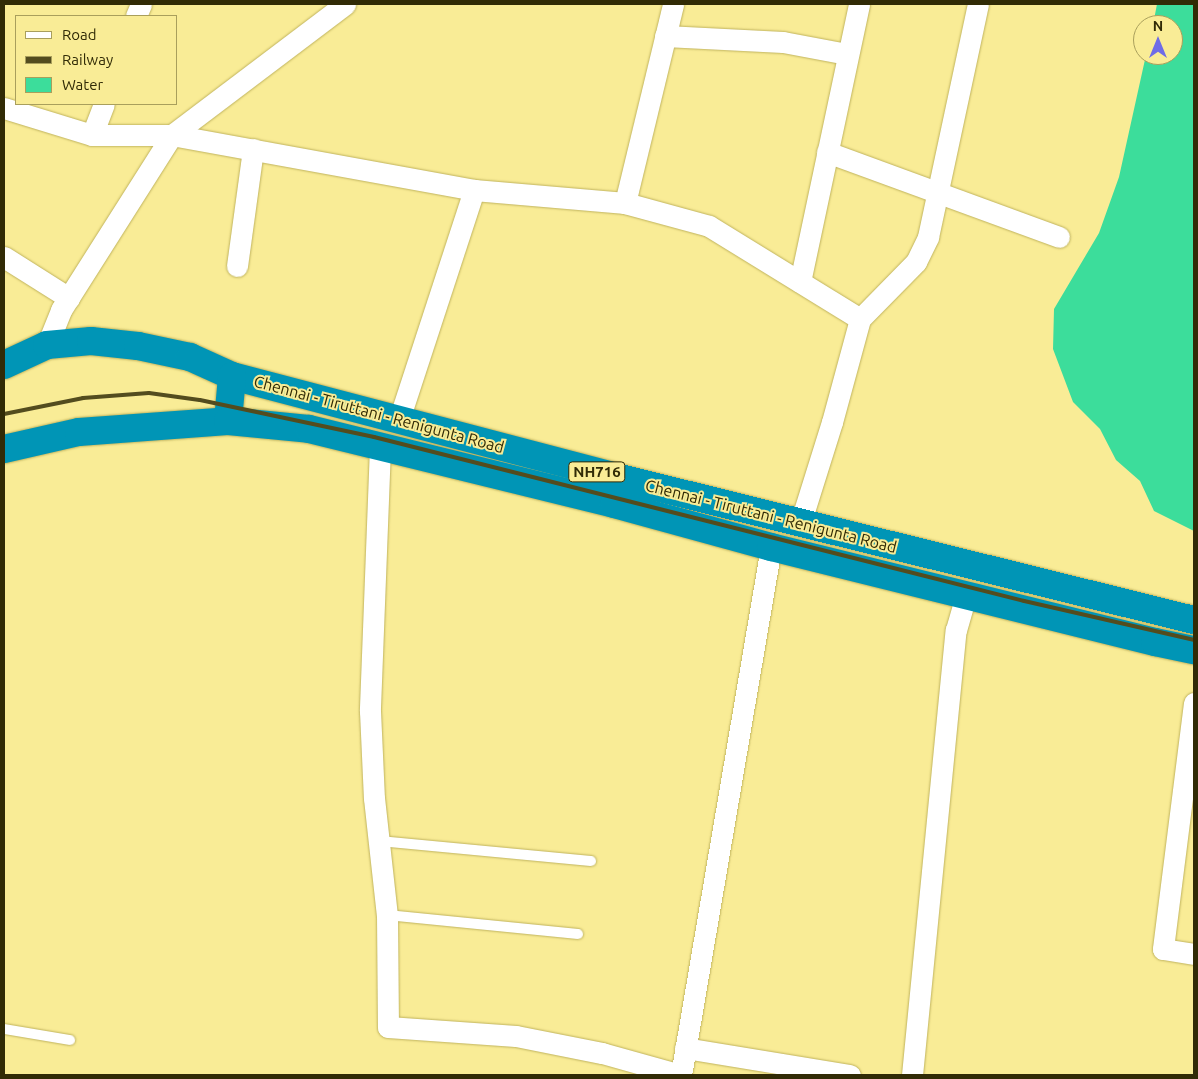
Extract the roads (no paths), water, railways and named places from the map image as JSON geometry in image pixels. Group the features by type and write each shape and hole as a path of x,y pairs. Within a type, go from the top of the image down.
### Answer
{"highway":[{"name":"Chennai - Tiruttani - Renigunta Road","path":"4,365 47,346 90,341 138,346 190,357 232,376 800,524 1194,620"},
{"path":"228,421 232,376"},
{"name":"Chennai - Tiruttani - Renigunta Road","path":"4,449 79,432 228,421 309,429 614,504 771,547 966,596 1194,650"}],"street":[{"path":"47,346 61,310 172,135 345,4"},
{"path":"624,203 674,4"},
{"path":"800,282 859,4"},
{"path":"800,524 832,422 860,319 916,262 928,237 978,4"},
{"path":"665,36 783,42 847,54"},
{"path":"92,135 104,105"},
{"path":"4,108 92,135 172,135 474,190 624,203 710,226 860,319"},
{"path":"237,266 253,149"},
{"path":"827,152 1060,237"},
{"path":"399,419 474,190"},
{"path":"4,257 69,298"},
{"path":"380,447 370,711 374,798 387,915 388,1027 516,1036 602,1053 681,1075 771,547"},
{"path":"912,1075 956,630 966,596"},
{"path":"1194,703 1163,949 1194,954"},
{"path":"685,1048 850,1075"}],"lane":[{"path":"379,841 591,861"},
{"path":"387,915 578,934"},
{"path":"4,1029 70,1040"}],"water":[{"path":"1157,4 1194,4 1194,531 1154,511 1140,481 1116,460 1100,429 1073,402 1053,349 1054,309 1099,233 1119,177 1144,65 1183,65 1183,15 1155,15"}],"railway":[{"path":"4,414 83,398 149,393 200,400 374,437 1024,601 1194,640"}]}
